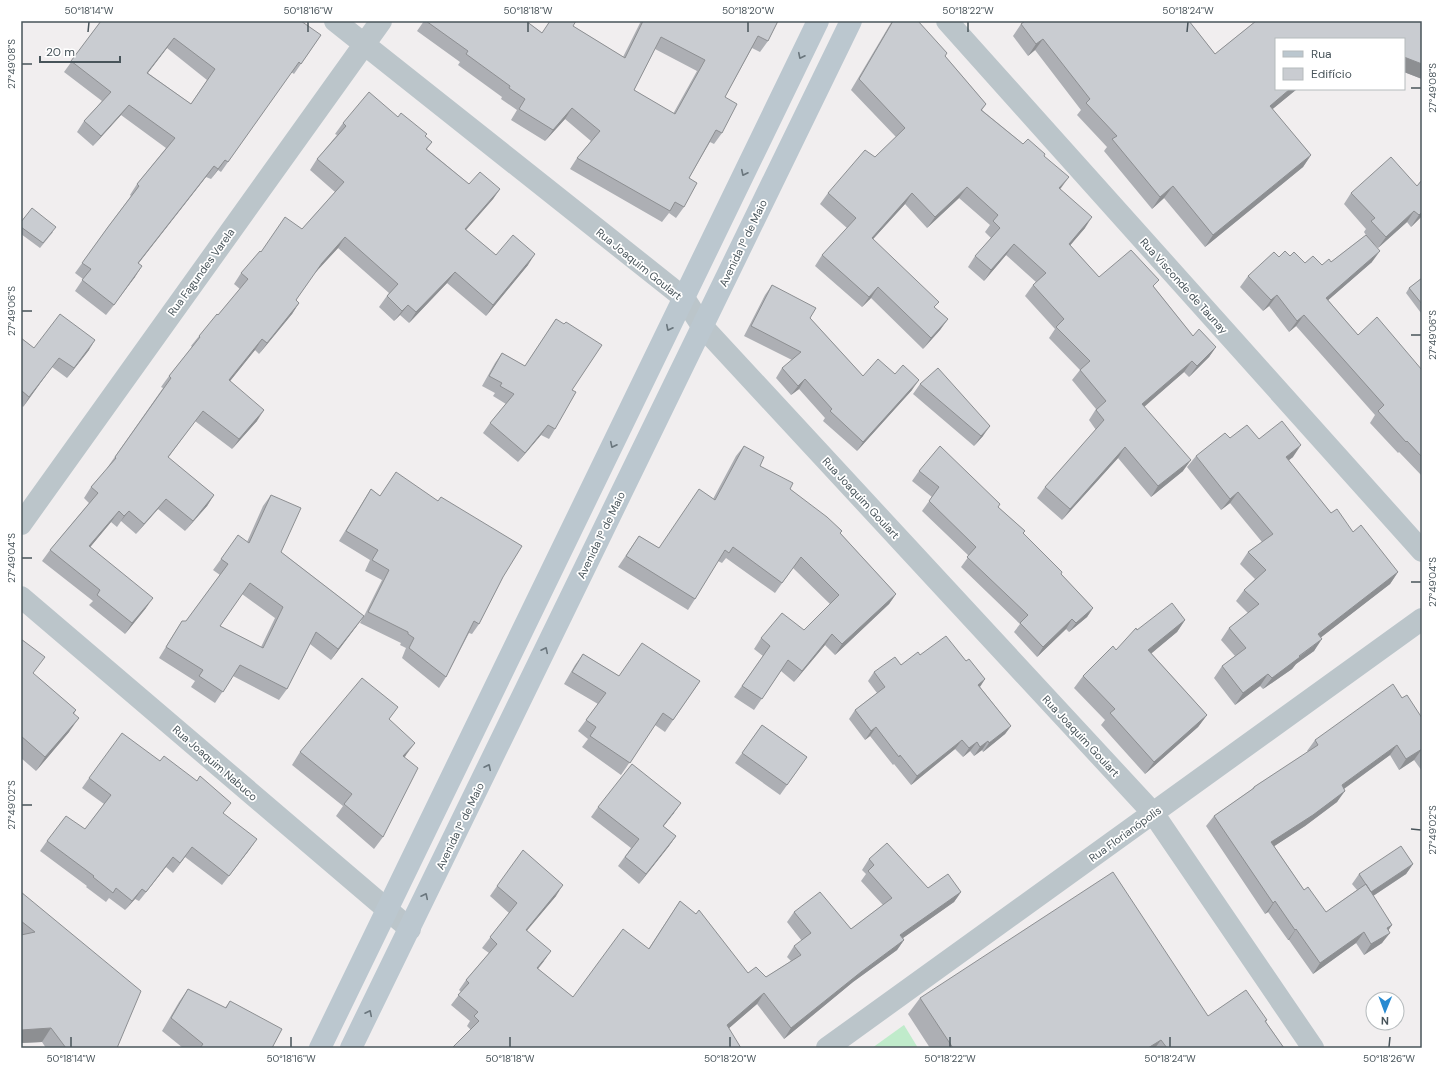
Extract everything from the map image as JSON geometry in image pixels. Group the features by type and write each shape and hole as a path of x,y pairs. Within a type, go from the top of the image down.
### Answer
{"main road":[{"path":"320,1048 818,21"},
{"name":"Avenida 1º de Maio","path":"352,1048 851,21"}],"street":[{"name":"Rua Joaquim Goulart","path":"335,21 684,298 702,326 1153,814 1312,1048"},
{"name":"Rua Fagundes Varela","path":"21,524 381,21"},
{"name":"Rua Visconde de Taunay","path":"947,21 1422,551"},
{"name":"Rua Joaquim Nabuco","path":"21,597 410,929"},
{"name":"Rua Florianópolis","path":"828,1048 1422,619"}],"green space":[{"path":"904,1025 918,1048 872,1048"}],"building":[{"path":"101,21 301,21 321,35 301,64 299,62 228,162 225,160 218,169 214,166 138,263 142,266 114,305 82,280 91,269 82,263 139,186 137,184 175,138 129,105 101,136 84,121 111,92 71,61","holes":["174,38 215,69 191,104 147,73"]},
{"path":"426,21 526,21 542,33 550,21 576,21 573,26 625,58 643,21 778,21 768,41 758,36 725,97 737,104 722,133 716,130 689,178 697,183 684,207 675,202 670,211 577,158 600,131 572,108 553,130 519,109 525,99 509,88 510,86 466,54 468,51","holes":["661,37 705,60 675,114 634,90"]},
{"path":"893,21 918,21 947,53 945,56 986,104 981,110 1023,144 1028,139 1045,154 1044,156 1069,177 1059,188 1092,217 1069,244 1099,277 1131,250 1159,280 1153,286 1193,336 1199,329 1216,347 1197,366 1192,361 1142,404 1191,460 1158,486 1125,447 1070,509 1045,487 1104,420 1096,410 1106,401 1080,370 1090,361 1056,327 1064,319 1033,285 1046,273 1014,244 991,270 975,256 1000,228 993,221 998,215 967,187 935,217 912,193 872,238 939,302 934,307 948,319 931,338 878,287 869,297 822,255 856,218 828,193 865,150 875,157 905,128 859,79"},
{"path":"1025,21 1189,21 1215,54 1256,21 1422,21 1422,64 1405,57 1405,38 1275,38 1275,90 1289,90 1270,106 1311,155 1213,235 1173,186 1160,197 1112,139 1117,136 1086,103 1090,99 1043,39 1036,44 1021,24"},
{"path":"369,92 398,117 401,113 427,134 425,136 432,142 426,149 469,184 480,172 500,189 465,229 496,255 513,235 535,254 493,305 455,272 416,312 408,305 402,311 387,296 398,284 345,237 322,263 296,300 299,303 267,343 262,339 229,380 264,410 239,439 203,411 168,457 214,495 193,521 166,499 144,524 129,511 124,516 119,511 89,546 153,598 132,623 97,595 100,590 50,550 98,493 91,487 116,458 115,457 171,378 169,376 200,337 199,336 248,279 241,273 260,251 261,252 285,217 302,229 344,182 317,159 346,126 343,123"},
{"path":"1391,157 1417,186 1422,180 1422,212 1419,215 1414,211 1386,237 1371,221 1375,218 1351,193"},
{"path":"32,208 56,227 43,243 21,227 21,222"},
{"path":"1366,235 1380,251 1326,298 1358,335 1377,317 1422,370 1422,457 1378,411 1384,405 1304,315 1297,321 1277,295 1271,300 1248,276 1274,252 1279,257 1285,251 1290,256 1294,252 1305,263 1313,256 1322,265 1329,259 1331,262"},
{"path":"1422,278 1422,304 1409,288"},
{"path":"772,285 816,308 810,318 863,376 878,359 895,374 903,365 919,380 863,442 830,411 832,409 805,379 798,386 782,368 801,352 751,326"},
{"path":"60,314 95,340 74,368 59,358 29,397 22,391 21,392 21,338 34,348"},
{"path":"556,319 564,324 566,322 602,345 572,390 576,392 555,429 548,425 525,453 490,423 514,394 500,386 502,383 489,376 502,353 525,366"},
{"path":"938,368 990,426 981,436 920,384"},
{"path":"1282,421 1301,445 1286,457 1331,513 1337,509 1353,532 1361,525 1398,572 1318,634 1322,639 1299,656 1300,657 1272,678 1268,674 1243,693 1222,666 1246,648 1229,628 1259,604 1244,590 1266,570 1248,552 1273,534 1238,492 1230,499 1196,456 1225,433 1230,438 1247,425 1259,439"},
{"path":"744,446 764,457 760,466 793,483 790,489 827,517 842,531 840,533 896,594 842,644 832,634 802,671 788,660 762,699 742,686 770,646 761,638 782,613 804,630 839,595 801,557 782,583 733,547 729,553 725,550 695,599 626,556 639,536 659,548 699,489 715,500"},
{"path":"940,446 1000,504 998,507 1025,531 1023,533 1062,572 1061,574 1093,608 1076,623 1072,619 1043,647 1020,623 1028,615 967,557 976,547 929,501 939,487 919,471"},
{"path":"396,472 438,501 441,497 522,546 503,577 479,624 474,621 446,677 409,648 414,638 408,634 408,632 368,612 389,570 372,560 378,550 346,531 371,489 380,496"},
{"path":"271,495 301,508 281,552 364,616 338,649 316,632 287,689 240,665 223,692 199,676 203,670 166,647 182,621 186,621 228,564 221,559 238,535 249,543","holes":["250,583 283,607 263,648 220,626"]},
{"path":"1172,603 1185,620 1148,650 1207,715 1154,762 1110,713 1115,709 1083,676 1113,646 1116,650 1136,628 1137,630"},
{"path":"946,636 966,661 969,659 985,679 978,685 1011,726 989,743 988,741 980,747 977,742 969,748 962,740 917,776 900,755 899,757 876,727 871,731 855,710 885,687 874,672 895,657 901,665 918,652 920,655"},
{"path":"21,639 45,657 33,673 76,710 73,713 79,718 45,757 21,736"},
{"path":"642,643 700,681 673,720 663,713 630,763 590,736 596,727 586,720 606,693 572,672 583,654 619,676"},
{"path":"362,678 398,707 389,719 415,743 403,756 418,768 383,837 344,804 352,794 300,752"},
{"path":"1393,684 1402,698 1407,695 1422,718 1422,749 1406,759 1397,745 1342,785 1345,791 1313,815 1271,842 1304,890 1308,887 1326,912 1366,884 1392,925 1387,928 1390,933 1371,944 1364,932 1320,963 1275,901 1273,903 1214,816 1254,787 1318,745 1315,740"},
{"path":"762,725 807,757 787,785 742,753"},
{"path":"122,733 160,761 164,756 197,781 200,776 231,803 223,813 257,839 229,876 192,847 180,863 173,857 146,892 142,889 132,901 116,888 113,893 93,877 94,876 47,841 66,816 85,829 111,795 89,778"},
{"path":"632,764 681,803 663,826 676,836 646,874 625,857 639,839 598,807"},
{"path":"887,843 928,888 948,874 961,892 900,935 904,940 791,1028 764,993 727,1025 741,1048 452,1048 479,1021 474,1016 478,1012 458,995 469,983 466,980 497,944 490,937 517,903 497,886 523,850 563,885 526,930 551,951 537,968 573,997 623,929 649,949 680,901 696,914 699,910 748,973 756,967 766,977 801,955 794,946 811,933 794,912 820,892 851,929 892,898 868,871 874,865 869,859"},
{"path":"1401,846 1413,864 1371,892 1359,874"},
{"path":"1113,872 1208,1016 1246,990 1284,1048 1167,1048 1161,1040 1148,1048 953,1048 920,998"},
{"path":"21,892 141,991 117,1048 66,1048 51,1028 21,1030 21,935 35,932 21,921"},
{"path":"188,989 226,1008 230,1001 282,1029 272,1048 200,1048 203,1044 171,1018"}]}
